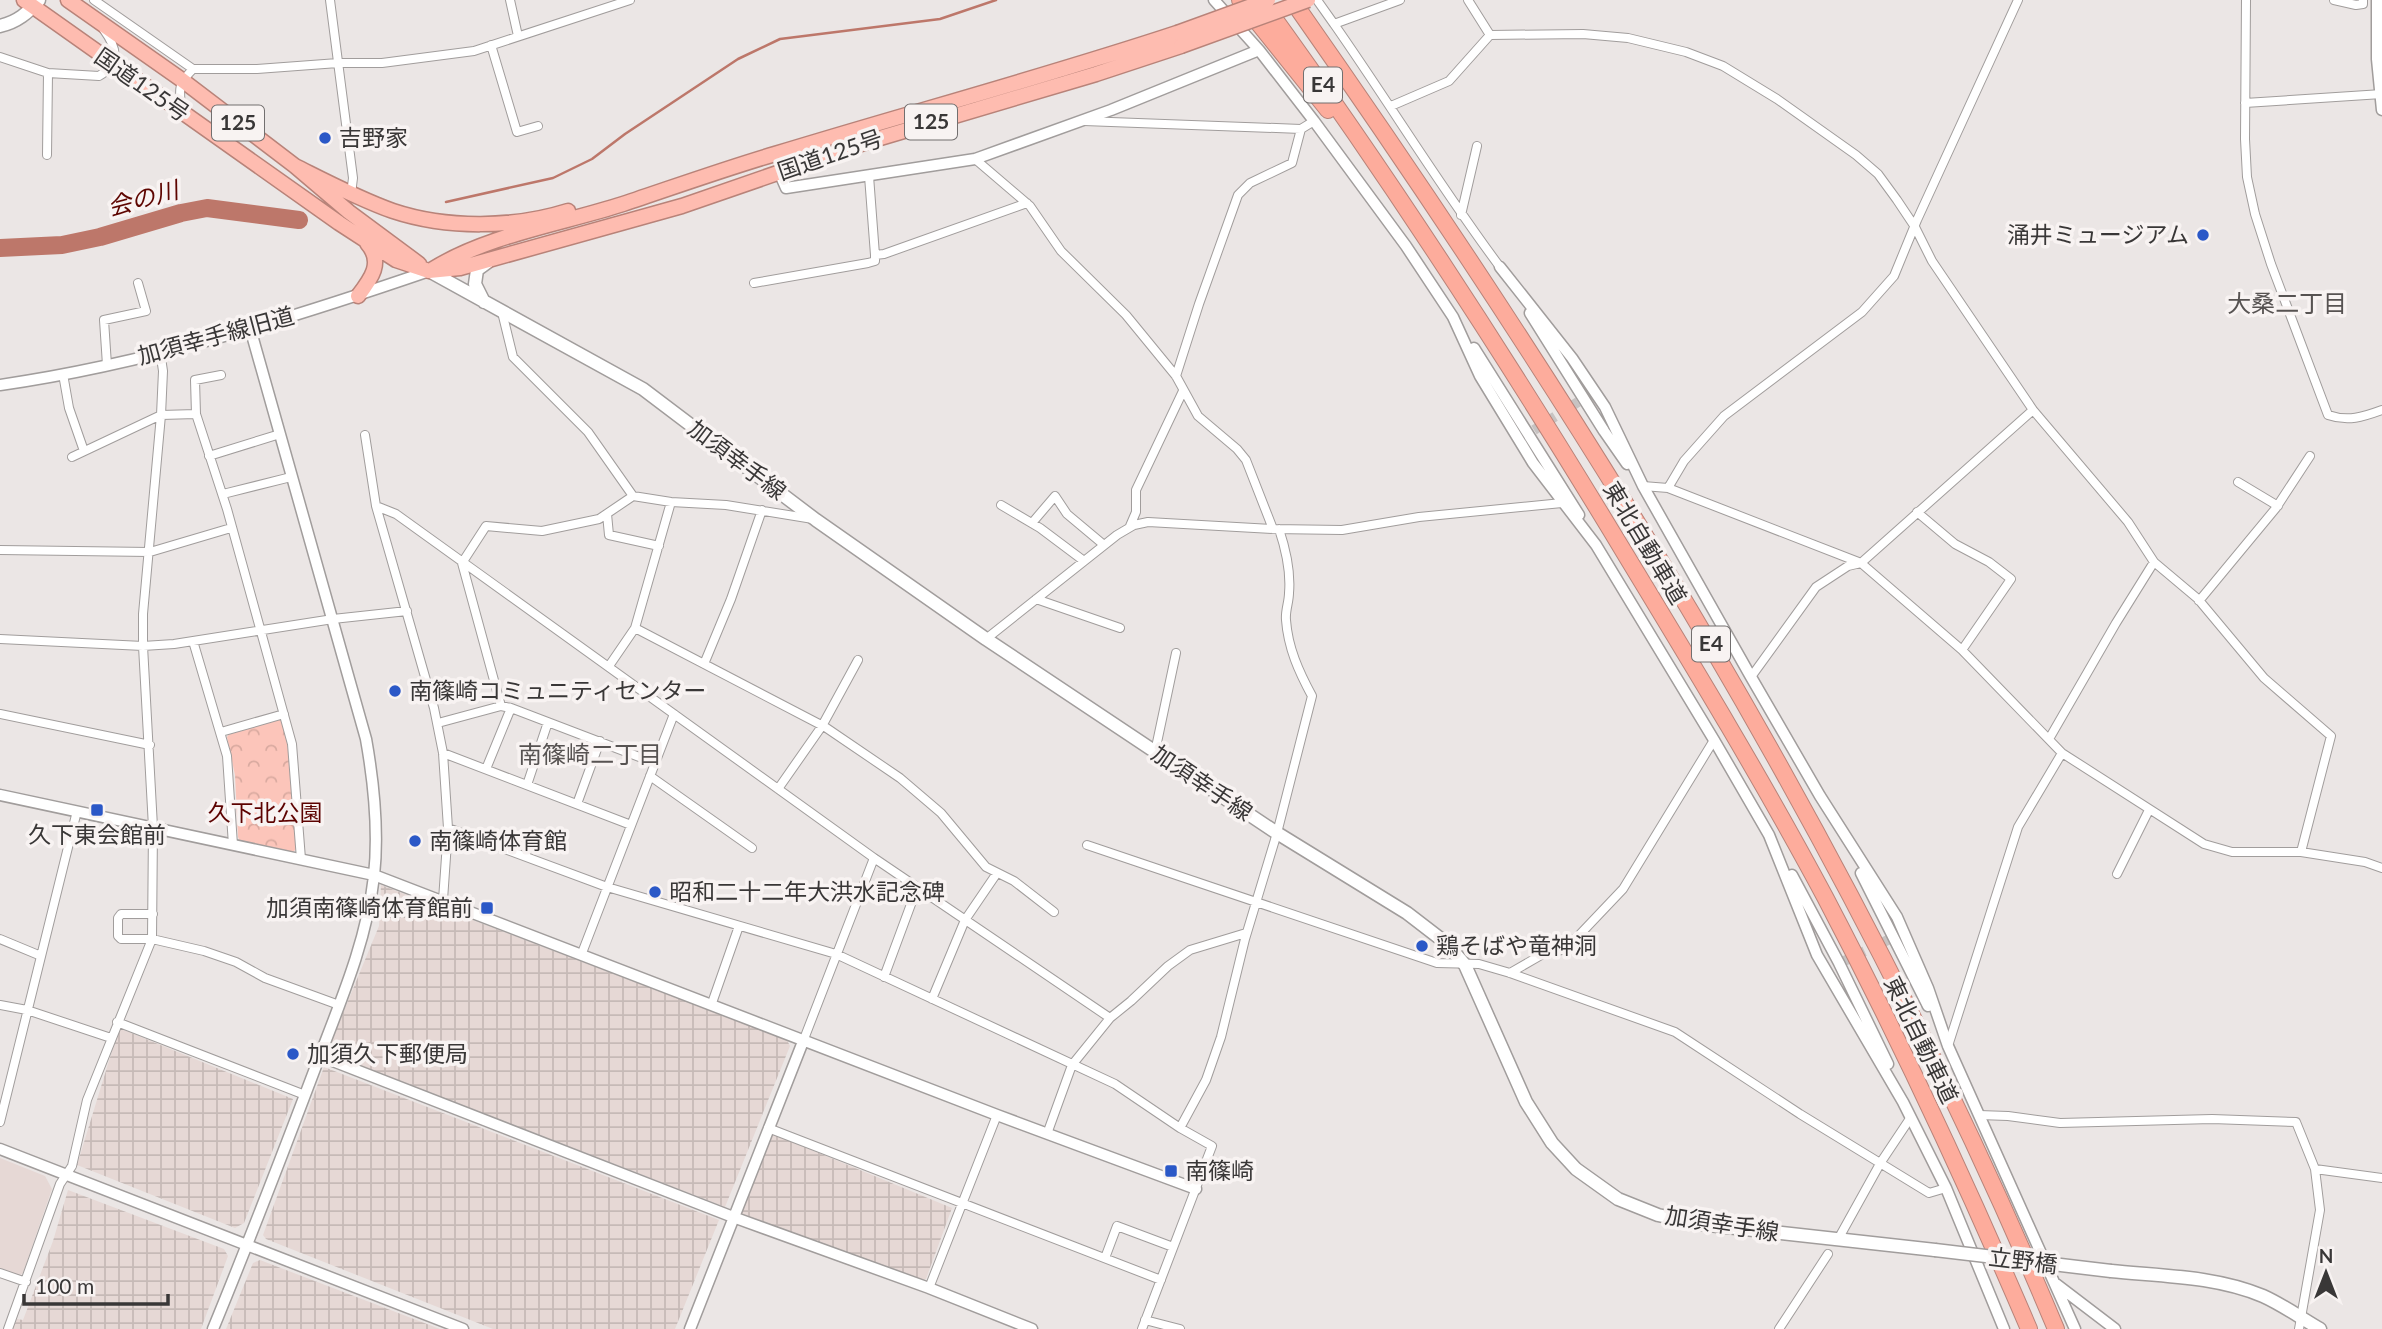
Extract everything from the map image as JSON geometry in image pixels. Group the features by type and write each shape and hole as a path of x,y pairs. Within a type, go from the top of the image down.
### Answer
{"highway":[{"name":"国道125号","path":"68,0 182,80 295,166 349,212 429,271"},
{"path":"1240,0 1382,173"},
{"name":"東北自動車道","path":"1261,0 1324,86 1521,383 1736,737 1824,896 1919,1084 2029,1329"},
{"name":"国道125号","path":"32,2 112,64 396,260 429,271 460,268 682,206 870,141 1096,74 1268,0"},
{"name":"東北自動車道","path":"1292,0 1431,200 1536,359 1678,588 1763,732 1942,1074 2010,1218 2056,1329"},
{"name":"国道125号","path":"429,271 457,254 621,205 774,154 1308,0"},
{"path":"295,166 351,194 394,211 427,219 469,223 516,221 561,213 774,154"},
{"path":"358,296 371,279 375,265 372,249 361,236"}],"main road":[{"path":"0,26 14,22 32,2"},
{"path":"484,302 475,279 477,270 491,260"},
{"name":"加須幸手線","path":"429,271 643,389 816,520 986,639 1277,833 1407,914 1446,943 1465,965 1532,1112 1552,1143 1576,1169 1618,1199 1658,1215 1700,1224 1935,1250"},
{"name":"立野橋","path":"1935,1250 2186,1278 2230,1286 2260,1295 2300,1323"},
{"path":"2300,1323 2320,1329"}],"street":[{"path":"94,0 193,69 382,63 474,51 630,0"},
{"path":"330,0 353,178 351,194"},
{"path":"510,0 518,36"},
{"path":"1214,0 1259,50 1406,246 1532,431 1566,501"},
{"path":"1317,0 1391,106 1461,215 1514,287 1581,400 1643,486"},
{"path":"1334,23 1400,0"},
{"path":"1468,0 1490,36"},
{"path":"1668,488 1684,461 1724,416 1862,312 1894,276 2018,0"},
{"path":"2246,0 2247,177 2255,214 2271,264 2328,415 2342,420 2382,410"},
{"path":"2334,0 2356,5 2363,4 2363,0"},
{"path":"2377,0 2382,110"},
{"path":"0,57 48,73 99,76 112,64 115,47 98,22"},
{"path":"1391,106 1449,81 1490,36 1583,34 1628,38 1686,52 1723,66 1777,99 1856,155 1878,174 1915,227 1932,261 2033,410 2128,522 2154,562 2199,601 2264,678 2331,736 2301,852"},
{"path":"491,45 517,132 538,126"},
{"path":"779,172 786,188 975,159 1081,121 1259,50"},
{"path":"183,113 179,89 182,80 193,69"},
{"path":"47,156 48,73"},
{"path":"2245,103 2381,94"},
{"path":"1081,121 1301,129 1314,121"},
{"path":"1176,376 1238,195 1250,183 1292,163 1301,129"},
{"path":"1461,215 1478,146"},
{"path":"975,159 1027,203 1060,251 1126,315 1176,376 1198,416 1246,460 1288,561 1286,620 1298,669 1312,696 1277,833 1246,933 1221,1037 1206,1080 1180,1128"},
{"path":"754,284 874,261 869,176"},
{"path":"875,255 1027,203"},
{"name":"加須幸手線旧道","path":"0,385 107,365 250,328 358,296 429,271"},
{"path":"107,365 104,320 146,311 138,283"},
{"path":"1514,287 1558,338 1605,407 1643,486 1751,677 1846,838 1897,917 1928,988 1948,1046"},
{"path":"502,312 513,356 588,432 633,496"},
{"path":"1453,317 1480,376 1533,463 1566,501 1596,545 1769,835 1841,962 1879,1042 1903,1102"},
{"path":"213,1329 339,1005 362,940 374,875 375,802 366,739 250,328"},
{"path":"8,1329 60,1184 72,1166 87,1100 152,939 153,827 143,614 162,415 163,371 160,351"},
{"path":"63,374 69,408 84,452"},
{"path":"221,375 195,380 195,414 223,494 292,744 301,859"},
{"path":"1130,527 1136,512 1136,490 1183,391"},
{"path":"1751,677 1816,587 1848,566 1861,563 2033,410"},
{"path":"72,457 162,415 195,414"},
{"path":"209,456 280,434"},
{"path":"365,435 376,506 438,723 443,753 448,828 443,900"},
{"path":"2199,601 2278,506 2310,456"},
{"path":"223,494 291,477"},
{"path":"2238,482 2278,506"},
{"path":"1643,486 1668,488 1861,563 1962,650 2062,753 2204,844 2232,852 2301,852 2365,862 2382,868"},
{"path":"501,706 462,563 486,526 542,531 599,519 633,496 762,510 816,520"},
{"path":"1032,523 1055,496 1067,514 1104,545"},
{"path":"986,639 1104,545 1130,527 1148,522 1342,530 1419,517 1566,501"},
{"path":"609,666 635,628 671,502"},
{"path":"1001,505 1032,523 1084,561"},
{"path":"376,506 396,514 874,858 1110,1018"},
{"path":"704,664 731,599 762,510"},
{"path":"1917,512 1955,544 1989,562 2011,579 1962,650"},
{"path":"607,514 609,535 659,547"},
{"path":"0,551 150,552 231,528"},
{"path":"2049,739 2154,562"},
{"path":"1036,599 1119,628"},
{"path":"0,639 143,646 407,611"},
{"path":"635,628 822,726 900,778 941,813 986,867 1014,881 1054,912"},
{"path":"193,641 221,732 230,780 233,845"},
{"path":"1155,752 1176,653"},
{"path":"778,789 822,726 858,660"},
{"path":"438,723 501,706 655,762"},
{"path":"486,769 511,708"},
{"path":"0,714 150,746"},
{"path":"221,732 284,714"},
{"path":"582,953 674,714"},
{"path":"527,785 548,722"},
{"path":"1510,973 1543,954 1566,949 1623,889 1714,740"},
{"path":"577,804 600,741"},
{"path":"443,753 631,825"},
{"path":"1948,1046 2018,827 2062,753"},
{"path":"650,776 752,848"},
{"path":"0,795 374,875 1196,1189"},
{"path":"2117,874 2149,810"},
{"path":"0,1122 77,811"},
{"path":"448,828 607,887 836,954 1115,1084 1212,1146 1144,1325 1180,1329"},
{"path":"1769,835 1817,954 1903,1102 1946,1188 2004,1329"},
{"path":"1846,838 1892,938 1948,1046 2074,1329"},
{"path":"1087,845 1437,963 1479,964 1675,1032 1800,1114 1929,1193 1946,1188"},
{"path":"690,1329 874,858"},
{"path":"932,999 965,920 997,873"},
{"path":"884,977 917,888"},
{"path":"153,914 121,914 118,918 118,936 121,939 152,939 204,951 236,962 265,978 339,1005"},
{"path":"712,1003 739,926"},
{"path":"1047,1134 1072,1065 1110,1018 1190,950 1246,933"},
{"path":"0,939 41,956"},
{"path":"0,1005 27,1010 111,1038"},
{"path":"117,1022 305,1095"},
{"path":"320,1056 733,1217 1032,1329"},
{"path":"0,1081 10,1083"},
{"path":"929,1289 997,1115"},
{"path":"1979,1115 2060,1123 2212,1119 2296,1122 2315,1169 2320,1210 2300,1323"},
{"path":"1841,1234 1881,1162 1911,1117"},
{"path":"768,1128 1161,1280"},
{"path":"0,1149 463,1329"},
{"path":"2315,1169 2382,1178"},
{"path":"1105,1258 1118,1226 1173,1247"},
{"path":"1779,1329 1828,1254"},
{"path":"0,1273 26,1282"},
{"path":"2055,1283 2115,1329"}],"shaded area":[{"path":"381,885 787,1040 790,1046 725,1207 333,1055 329,1047 379,926"},
{"path":"119,1028 293,1099 244,1223 235,1228 77,1165"},
{"path":"324,1067 719,1220 675,1329 493,1329 266,1239 263,1235"},
{"path":"768,1132 952,1208 926,1279 921,1280 736,1212"},
{"path":"0,1158 45,1176 52,1189 23,1273 19,1276 0,1268"},
{"path":"68,1190 224,1249 228,1256 201,1329 12,1329 17,1319 23,1320 53,1241"},
{"path":"260,1260 440,1329 226,1329 253,1263"}],"green space":[{"name":"久下北公園","path":"281,720 287,739 297,848 293,852 240,841 238,837 235,775 227,737 230,733"}],"waterway":[{"path":"446,202 553,178 592,159 738,59 780,39 940,19 996,0"},
{"name":"会の川","path":"0,248 62,245 207,208 299,220"}],"tunnel":[{"path":"1534,430 1578,402"},
{"path":"1842,962 1890,939"}],"place":[{"name":"吉野家","path":"325,138"},
{"name":"涌井ミュージアム","path":"2203,235"},
{"name":"南篠崎コミュニティセンター","path":"395,691"},
{"name":"久下東会館前","path":"97,810"},
{"name":"南篠崎体育館","path":"415,841"},
{"name":"昭和二十二年大洪水記念碑","path":"655,892"},
{"name":"加須南篠崎体育館前","path":"487,908"},
{"name":"鶏そばや竜神洞","path":"1422,946"},
{"name":"加須久下郵便局","path":"293,1054"},
{"name":"南篠崎","path":"1171,1171"}],"district":[{"name":"大桑二丁目","path":"2287,304"},
{"name":"南篠崎二丁目","path":"590,755"}]}
